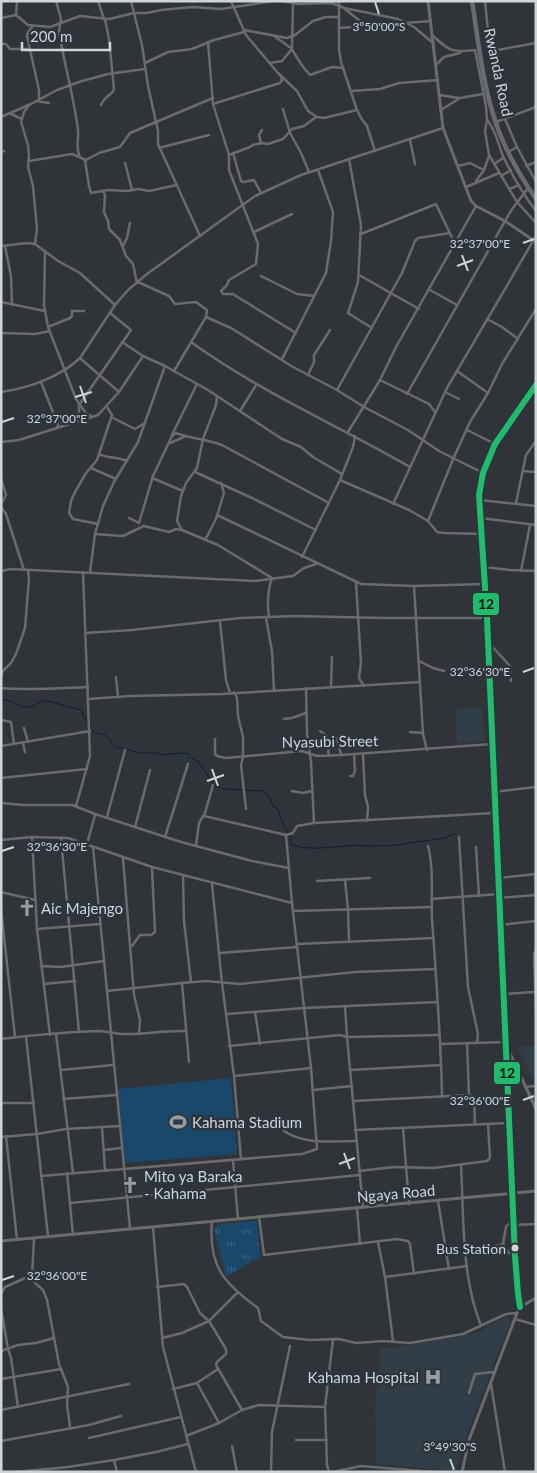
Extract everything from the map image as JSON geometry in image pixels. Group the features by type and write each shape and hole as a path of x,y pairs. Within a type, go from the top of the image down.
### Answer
{"highway":[{"name":"Rwanda Road","path":"472,1 477,50 490,104 508,152 536,199"}],"street":[{"path":"16,15 17,1"},
{"path":"56,1 61,19 59,31 78,127 79,138 77,148 83,159 90,192 138,189 149,191 177,185"},
{"path":"98,1 104,19 114,90 103,98 101,105"},
{"path":"131,1 145,63 159,148 200,236"},
{"path":"231,1 244,31 281,76 297,91 308,111 316,117 324,118 357,110"},
{"path":"16,15 26,24 50,27 80,16 104,19 134,13 192,8 221,9 274,1"},
{"path":"281,1 314,4 332,3 344,8 398,19 421,31 433,43"},
{"path":"309,1 314,4"},
{"path":"339,1 339,50 357,110 360,118 367,126 375,151"},
{"path":"393,504 445,392 535,239 476,206 472,201 443,128 428,1"},
{"path":"485,1 490,41"},
{"path":"270,63 282,61 292,49 293,3"},
{"path":"344,8 360,22 377,26"},
{"path":"1,18 16,15"},
{"path":"145,63 168,52 192,48 244,31 270,34 284,38 292,36 312,21 326,17 338,17"},
{"path":"339,28 431,21"},
{"path":"33,26 28,32 39,90 38,101"},
{"path":"270,34 292,49 302,67 310,75 332,67 344,68"},
{"path":"432,35 445,47 461,53"},
{"path":"208,42 213,104 242,182 254,180 261,192"},
{"path":"492,51 536,43"},
{"path":"1,44 6,44 10,50 30,49"},
{"path":"436,65 441,58 477,50 487,120 485,131 489,155 516,202 536,223"},
{"path":"1,117 38,101 53,92 96,77 146,69"},
{"path":"213,104 280,83 282,80 281,76"},
{"path":"352,91 386,88 399,82 438,80"},
{"path":"439,95 460,98 484,94"},
{"path":"29,161 67,155 74,155 83,159 117,149 123,144 130,133 213,98"},
{"path":"441,110 460,98"},
{"path":"38,101 49,103"},
{"path":"30,104 22,118 28,145 28,167 33,182 37,221 35,244"},
{"path":"496,122 536,106"},
{"path":"283,109 290,132 309,172"},
{"path":"9,113 22,118"},
{"path":"231,154 261,143 267,144 282,139 292,129 304,126 316,117"},
{"path":"505,119 516,147 536,182"},
{"path":"487,120 495,132 504,157 524,196 536,211"},
{"path":"1,392 40,381 64,370 80,358 115,305 128,290 261,192 309,172 443,128"},
{"path":"261,143 259,135 262,130"},
{"path":"159,148 209,135"},
{"path":"410,140 415,164"},
{"path":"508,152 516,147"},
{"path":"231,154 229,170 258,246 256,264 229,280 228,285 221,291 223,294 236,296 296,333"},
{"path":"476,182 484,170 489,155"},
{"path":"494,164 504,157"},
{"path":"349,159 361,221 361,234 357,287 348,313 372,328"},
{"path":"526,166 536,162"},
{"path":"125,163 132,190"},
{"path":"458,166 470,163 484,170"},
{"path":"229,170 236,167"},
{"path":"281,359 326,273 333,212 318,170"},
{"path":"466,187 511,170"},
{"path":"509,189 519,184"},
{"path":"407,394 516,202 524,196 528,188"},
{"path":"103,191 105,195 104,212 109,228 120,240 126,256 133,264 137,282"},
{"path":"361,234 436,204 455,244"},
{"path":"348,432 380,380 396,347 476,206"},
{"path":"254,232 292,214"},
{"path":"123,246 130,223"},
{"path":"337,390 391,293 416,239 450,233"},
{"path":"12,305 11,276 3,246 27,243 35,244 80,274 115,305"},
{"path":"45,251 45,311 48,327 79,404 92,417"},
{"path":"358,275 419,309"},
{"path":"261,276 297,294 314,296"},
{"path":"137,282 168,296 175,304 196,302 208,310 206,317 174,371"},
{"path":"430,290 457,305"},
{"path":"1,302 45,311"},
{"path":"428,522 467,430 502,364 536,309"},
{"path":"48,327 70,318 72,311 84,311"},
{"path":"79,420 79,404 131,329 110,313"},
{"path":"531,316 536,320"},
{"path":"206,317 231,328 308,376 337,390 483,473"},
{"path":"487,319 518,339"},
{"path":"308,376 315,354 330,330"},
{"path":"1,333 35,334 50,331"},
{"path":"122,342 143,356 165,366 218,396 342,474"},
{"path":"191,342 256,385 348,432 410,467"},
{"path":"1,442 19,440 92,417 102,412 119,392 143,356"},
{"path":"80,358 119,392"},
{"path":"90,572 95,534 102,506 138,442 165,366"},
{"path":"457,370 488,393"},
{"path":"380,380 429,404 435,413"},
{"path":"40,381 55,414 58,425 56,428"},
{"path":"139,523 152,478 197,384"},
{"path":"240,411 256,385"},
{"path":"520,1307 513,1219 480,484 495,444 536,385"},
{"path":"445,392 459,400"},
{"path":"182,530 177,521 177,513 186,483 195,472 203,438 218,396"},
{"path":"98,524 73,519 69,513 75,492 99,454 112,414 107,407"},
{"path":"111,417 135,429 145,423"},
{"path":"467,430 495,444"},
{"path":"172,436 177,433 184,437"},
{"path":"302,557 340,480 353,447 355,436"},
{"path":"168,444 184,437 203,438 222,445 329,503"},
{"path":"516,503 526,455 536,441"},
{"path":"99,454 104,457 118,457 127,461"},
{"path":"91,468 116,479"},
{"path":"195,472 316,530"},
{"path":"522,472 536,472"},
{"path":"1,478 6,495 1,506 6,514 29,578 25,628 15,656 1,676"},
{"path":"152,478 183,491"},
{"path":"340,480 409,510 428,522 437,532 482,534"},
{"path":"205,540 217,515 224,493 221,483"},
{"path":"480,500 536,506"},
{"path":"217,515 356,583 414,586 485,584"},
{"path":"130,518 145,526 169,532 176,529 182,530 218,545 272,578"},
{"path":"481,518 536,526"},
{"path":"521,571 530,525"},
{"path":"95,534 123,536 136,528 145,526"},
{"path":"1,571 9,569 90,572 255,581 293,576 306,566 316,564"},
{"path":"484,567 536,571"},
{"path":"76,806 90,756 83,572"},
{"path":"272,578 268,589 267,601 274,690"},
{"path":"356,583 361,667 359,678 364,686"},
{"path":"414,586 423,733 427,750"},
{"path":"85,632 132,630 295,616 487,618"},
{"path":"220,621 226,680 230,693"},
{"path":"488,642 510,666 511,681"},
{"path":"331,687 332,657"},
{"path":"419,661 432,668 444,670"},
{"path":"116,677 118,697"},
{"path":"88,699 420,682"},
{"path":"1,688 19,691 28,688 36,690 88,687"},
{"path":"306,688 314,823"},
{"path":"234,692 237,698 238,716 242,733 243,757 241,766 246,809"},
{"path":"284,719 306,713"},
{"path":"1,720 11,722 14,744"},
{"path":"24,728 28,742"},
{"path":"1,746 90,731"},
{"path":"320,731 326,735 329,756"},
{"path":"410,732 423,733"},
{"name":"Nyasubi Street","path":"215,738 215,754 226,758 302,751 317,756 329,756 492,744"},
{"path":"337,738 341,755"},
{"path":"285,740 290,743 308,745"},
{"path":"23,743 25,752"},
{"path":"107,818 124,750"},
{"path":"350,776 353,776 355,773 354,754"},
{"path":"363,754 365,795 368,806 367,821"},
{"path":"165,837 188,764"},
{"path":"1,778 87,769"},
{"path":"135,827 150,770"},
{"path":"196,846 199,823 204,816 213,785"},
{"path":"494,792 536,786"},
{"path":"292,791 303,793 312,791"},
{"path":"1,803 23,805 65,804 76,806 165,837 252,861 289,868"},
{"path":"204,816 286,835 293,833 297,826 314,823 496,813"},
{"path":"87,844 95,814"},
{"path":"41,1176 307,1154 316,1149 311,1068 286,835"},
{"path":"32,838 37,929 50,1035"},
{"path":"61,838 79,1032"},
{"path":"1,840 68,838 123,858 183,876 292,903"},
{"path":"460,838 468,987 478,1034 477,1043"},
{"path":"428,846 441,1044 442,1097"},
{"path":"93,847 130,1228"},
{"path":"476,847 479,896"},
{"path":"123,858 135,1002 140,1020 139,1034"},
{"path":"131,948 138,937 152,935 154,932 152,867"},
{"path":"431,899 536,894 535,874 499,878"},
{"path":"183,876 184,921 191,982"},
{"path":"316,882 370,878"},
{"path":"346,880 349,942"},
{"path":"212,884 218,953 234,1076 241,1159"},
{"path":"1,892 36,900"},
{"path":"294,911 432,906"},
{"path":"1,909 15,1038"},
{"path":"500,925 536,921"},
{"path":"37,929 100,924"},
{"path":"218,953 349,942 434,938"},
{"path":"536,950 534,954 536,1011"},
{"path":"42,966 60,967 104,961"},
{"path":"107,991 191,982 206,981 240,984 301,977 435,969"},
{"path":"44,984 75,981"},
{"path":"182,983 189,1062"},
{"path":"504,994 535,992"},
{"path":"227,1014 304,1008 437,1002"},
{"path":"345,1006 363,1208"},
{"path":"255,1012 260,1044"},
{"path":"1,1039 79,1032 139,1034 159,1031 186,1031"},
{"path":"56,1034 66,1129 69,1138 73,1173"},
{"path":"229,1046 340,1035 348,1037 440,1035"},
{"path":"26,1037 48,1238"},
{"path":"467,1043 469,1095"},
{"path":"441,1044 506,1043"},
{"path":"506,1043 536,1109"},
{"path":"61,1070 113,1065"},
{"path":"350,1070 441,1065"},
{"path":"234,1076 311,1068"},
{"path":"312,1090 352,1086"},
{"path":"525,1087 536,1086"},
{"path":"63,1099 116,1095"},
{"path":"353,1101 469,1095 474,1100 475,1124"},
{"path":"1,1103 34,1103"},
{"path":"355,1130 509,1123"},
{"path":"359,1171 484,1162 490,1158 488,1124"},
{"path":"1,1136 119,1126"},
{"path":"102,1127 105,1170"},
{"path":"403,1128 409,1204"},
{"path":"284,1131 290,1135 316,1142 356,1141"},
{"path":"6,1136 17,1240"},
{"path":"104,1150 121,1148"},
{"path":"233,1160 238,1219"},
{"path":"461,1165 467,1266 472,1298 481,1327"},
{"path":"66,1173 73,1235"},
{"path":"70,1203 360,1175"},
{"name":"Ngaya Road","path":"1,1241 536,1191"},
{"path":"438,1200 449,1269"},
{"path":"358,1208 360,1244"},
{"path":"259,1217 264,1256 397,1239 408,1241 414,1274"},
{"path":"513,1219 506,1227 503,1244 509,1254 515,1256"},
{"path":"212,1222 212,1247 222,1275 237,1293 258,1307 261,1321 283,1337 310,1340 333,1339 356,1343 410,1343 463,1334 506,1314 517,1313"},
{"path":"514,1225 536,1224"},
{"path":"153,1227 162,1338 173,1389 196,1472"},
{"path":"34,1239 32,1275 34,1282 43,1290 48,1300 61,1369 67,1383 70,1427"},
{"path":"378,1242 385,1277 392,1342"},
{"path":"466,1254 503,1244"},
{"path":"385,1277 467,1266"},
{"path":"1,1294 5,1287 32,1275"},
{"path":"157,1287 184,1284 200,1313 209,1321 226,1349 226,1354 217,1362 218,1369 242,1410"},
{"path":"162,1338 182,1333 209,1321 237,1293"},
{"path":"462,1472 469,1440 517,1313 520,1307 536,1298"},
{"path":"1,1308 8,1349 11,1356 18,1408"},
{"path":"515,1319 536,1325"},
{"path":"1,1351 18,1346 36,1344 54,1338"},
{"path":"330,1472 327,1465 325,1407 333,1339"},
{"path":"272,1472 272,1432 290,1346"},
{"path":"1,1379 61,1369"},
{"path":"173,1389 197,1382 218,1369"},
{"path":"469,1393 475,1374 496,1372"},
{"path":"197,1382 219,1423"},
{"path":"1,1410 129,1384"},
{"path":"491,1384 505,1472"},
{"path":"186,1436 219,1423 242,1410 259,1405 325,1407"},
{"path":"1,1441 89,1425 120,1416"},
{"path":"89,1438 181,1417"},
{"path":"296,1440 327,1440"},
{"path":"15,1472 114,1460 188,1444"},
{"path":"232,1446 237,1472"},
{"path":"114,1460 117,1472"},
{"path":"333,1472 362,1466 433,1472"},
{"path":"68,1467 72,1472"}],"shaded area":[{"path":"482,707 485,740 482,742 457,743 455,709"},
{"path":"518,1046 536,1046 536,1079 532,1079"},
{"name":"Kahama Hospital","path":"505,1317 511,1320 460,1453 457,1471 376,1464 375,1406 381,1348 393,1348 476,1333"}],"green space":[{"name":"Kahama Stadium","path":"231,1078 237,1154 125,1163 118,1089"},
{"path":"257,1220 260,1257 226,1277 214,1229 217,1225"}],"waterway":[{"path":"1,699 26,707 31,707 44,700 81,710 88,724"},
{"path":"89,728 94,732 105,735 116,747 162,755 189,754 189,757 199,762 214,785 224,789 264,791 270,798 273,806 278,809 284,827 291,837 291,845 311,848 360,845 389,846 444,838 455,834"}],"transit line":[{"name":"12","path":"520,1307 515,1256 487,618 479,495 483,473 495,444 536,385"}],"place":[{"name":"Aic Majengo","path":"27,908"},
{"name":"Kahama Stadium","path":"178,1122"},
{"name":"Mito ya Baraka - Kahama","path":"130,1185"},
{"name":"Bus Station","path":"515,1248"},
{"name":"Kahama Hospital","path":"433,1377"}]}
